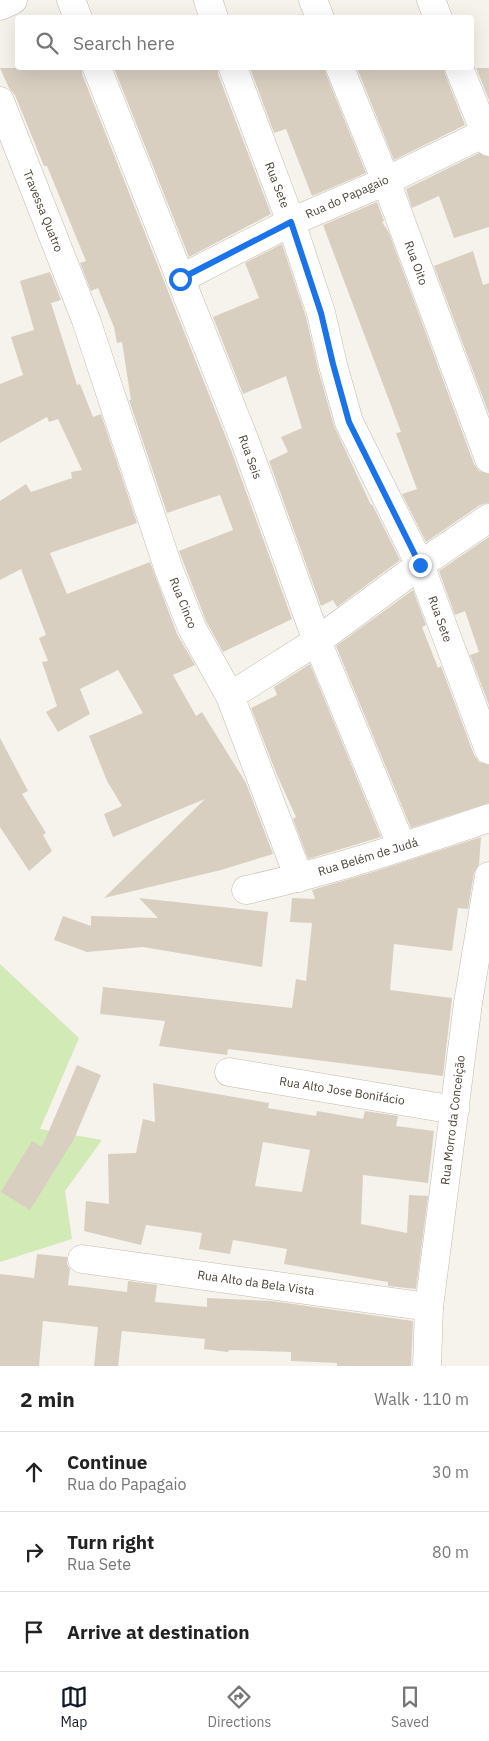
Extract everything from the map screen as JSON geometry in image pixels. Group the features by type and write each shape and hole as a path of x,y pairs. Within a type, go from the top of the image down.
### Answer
{"street":[{"path":"0,6 13,0"},
{"path":"71,0 77,15"},
{"path":"208,0 213,15"},
{"path":"313,0 319,15"},
{"path":"431,0 437,15"},
{"name":"Rua Seis","path":"98,70 246,444 317,641 402,847"},
{"name":"Rua Sete","path":"234,70 291,222 321,313 349,422 420,565 489,750"},
{"name":"Rua Oito","path":"341,70 386,181 489,459"},
{"path":"460,70 488,135"},
{"name":"Travessa Quatro","path":"0,102 86,320"},
{"name":"Rua do Papagaio","path":"180,279 291,222 488,135"},
{"name":"Rua Cinco","path":"86,320 169,570 192,628 230,696 299,878"},
{"path":"230,696 317,641 420,565 489,518"},
{"name":"Rua Belém de Judá","path":"246,890 299,878 489,818"},
{"name":"Rua Morro da Conceição","path":"427,1366 430,1307 455,1110 478,1005 489,876"},
{"name":"Rua Alto Jose Bonifácio","path":"229,1072 455,1110"},
{"name":"Rua Alto da Bela Vista","path":"82,1259 430,1307"}],"green space":[{"path":"0,964 79,1038 40,1129 102,1140 65,1191 72,1239 0,1262"}],"building":[{"path":"0,68 15,68 15,70 82,70 231,450 292,619 223,652 206,621 179,551 233,530 220,495 167,513 129,400 131,400 122,342 117,343 114,327 98,288 91,291 80,263 86,261 47,166 44,166 15,95 9,88"},
{"path":"476,68 489,68 489,100"},
{"path":"115,70 218,70 271,214 189,257"},
{"path":"251,70 325,70 366,173 312,196 286,129 274,133"},
{"path":"358,70 444,70 465,125 394,160"},
{"path":"479,153 489,157 489,227 454,238 439,196 412,208 406,189"},
{"path":"377,202 384,221 382,222 389,233 474,464 479,471 489,474 489,503 480,505 426,542 402,494 417,489 396,433 401,432 323,225"},
{"path":"282,244 306,317 334,426 371,505 400,560 337,607 333,600 321,606 269,461 288,452 281,437 302,428 286,376 243,394 213,317 259,298 245,263"},
{"path":"473,251 483,285 489,283 489,414 434,266"},
{"path":"50,272 61,300 51,303 77,385 80,384 93,417 101,414 137,523 50,553 67,594 150,562 177,634 195,665 173,675 196,716 202,712 246,783 273,854 221,870 104,898 205,799 113,837 104,814 122,806 107,781 89,736 143,713 118,670 80,689 90,714 58,732 46,712 57,706 42,662 48,661 39,638 46,635 21,569 0,580 0,501 26,484 31,492 72,478 71,472 82,470 58,419 49,422 47,417 0,443 0,384 23,375 11,337 34,330 20,281"},
{"path":"489,537 489,705 470,655 479,652 465,611 455,615 439,571"},
{"path":"413,590 426,625 422,627 438,668 441,666 474,755 479,762 489,765 489,803 411,828 336,646"},
{"path":"310,664 381,837 308,859 293,819 296,817 277,775 251,708 277,695 274,687"},
{"path":"0,738 28,791 22,794 46,833 43,835 52,851 29,871 0,827"},
{"path":"481,837 479,865 474,873 468,909 458,908 452,951 394,944 390,990 452,998 443,1076 228,1049 227,1055 159,1046 165,1021 100,1014 103,987 292,1008 296,979 306,981 312,923 290,922 292,898 315,899 312,890"},
{"path":"139,898 268,912 262,967 143,947 87,952 54,940 63,916 91,926 91,916 158,918"},
{"path":"77,1065 101,1075 74,1139 30,1210 1,1192 32,1141 42,1147"},
{"path":"153,1083 269,1103 268,1108 316,1116 317,1111 363,1119 365,1111 398,1116 396,1126 434,1131 428,1183 363,1175 361,1224 407,1233 409,1195 428,1196 416,1289 388,1286 388,1282 284,1264 287,1249 233,1240 230,1254 199,1249 202,1233 146,1225 141,1245 84,1231 86,1201 109,1204 108,1154 136,1153 143,1119 155,1122","holes":["263,1142 310,1150 302,1192 255,1186"]},
{"path":"37,1254 67,1257 67,1264 70,1269 68,1285 127,1292 128,1281 157,1285 155,1302 207,1307 207,1298 272,1301 413,1321 411,1366 337,1366 337,1363 291,1361 291,1352 229,1350 228,1352 204,1349 205,1339 122,1331 118,1366 94,1366 98,1327 43,1321 39,1366 0,1366 0,1274 34,1278"}],"route":[{"path":"180,279 291,222 321,313 349,422 420,565"}]}
